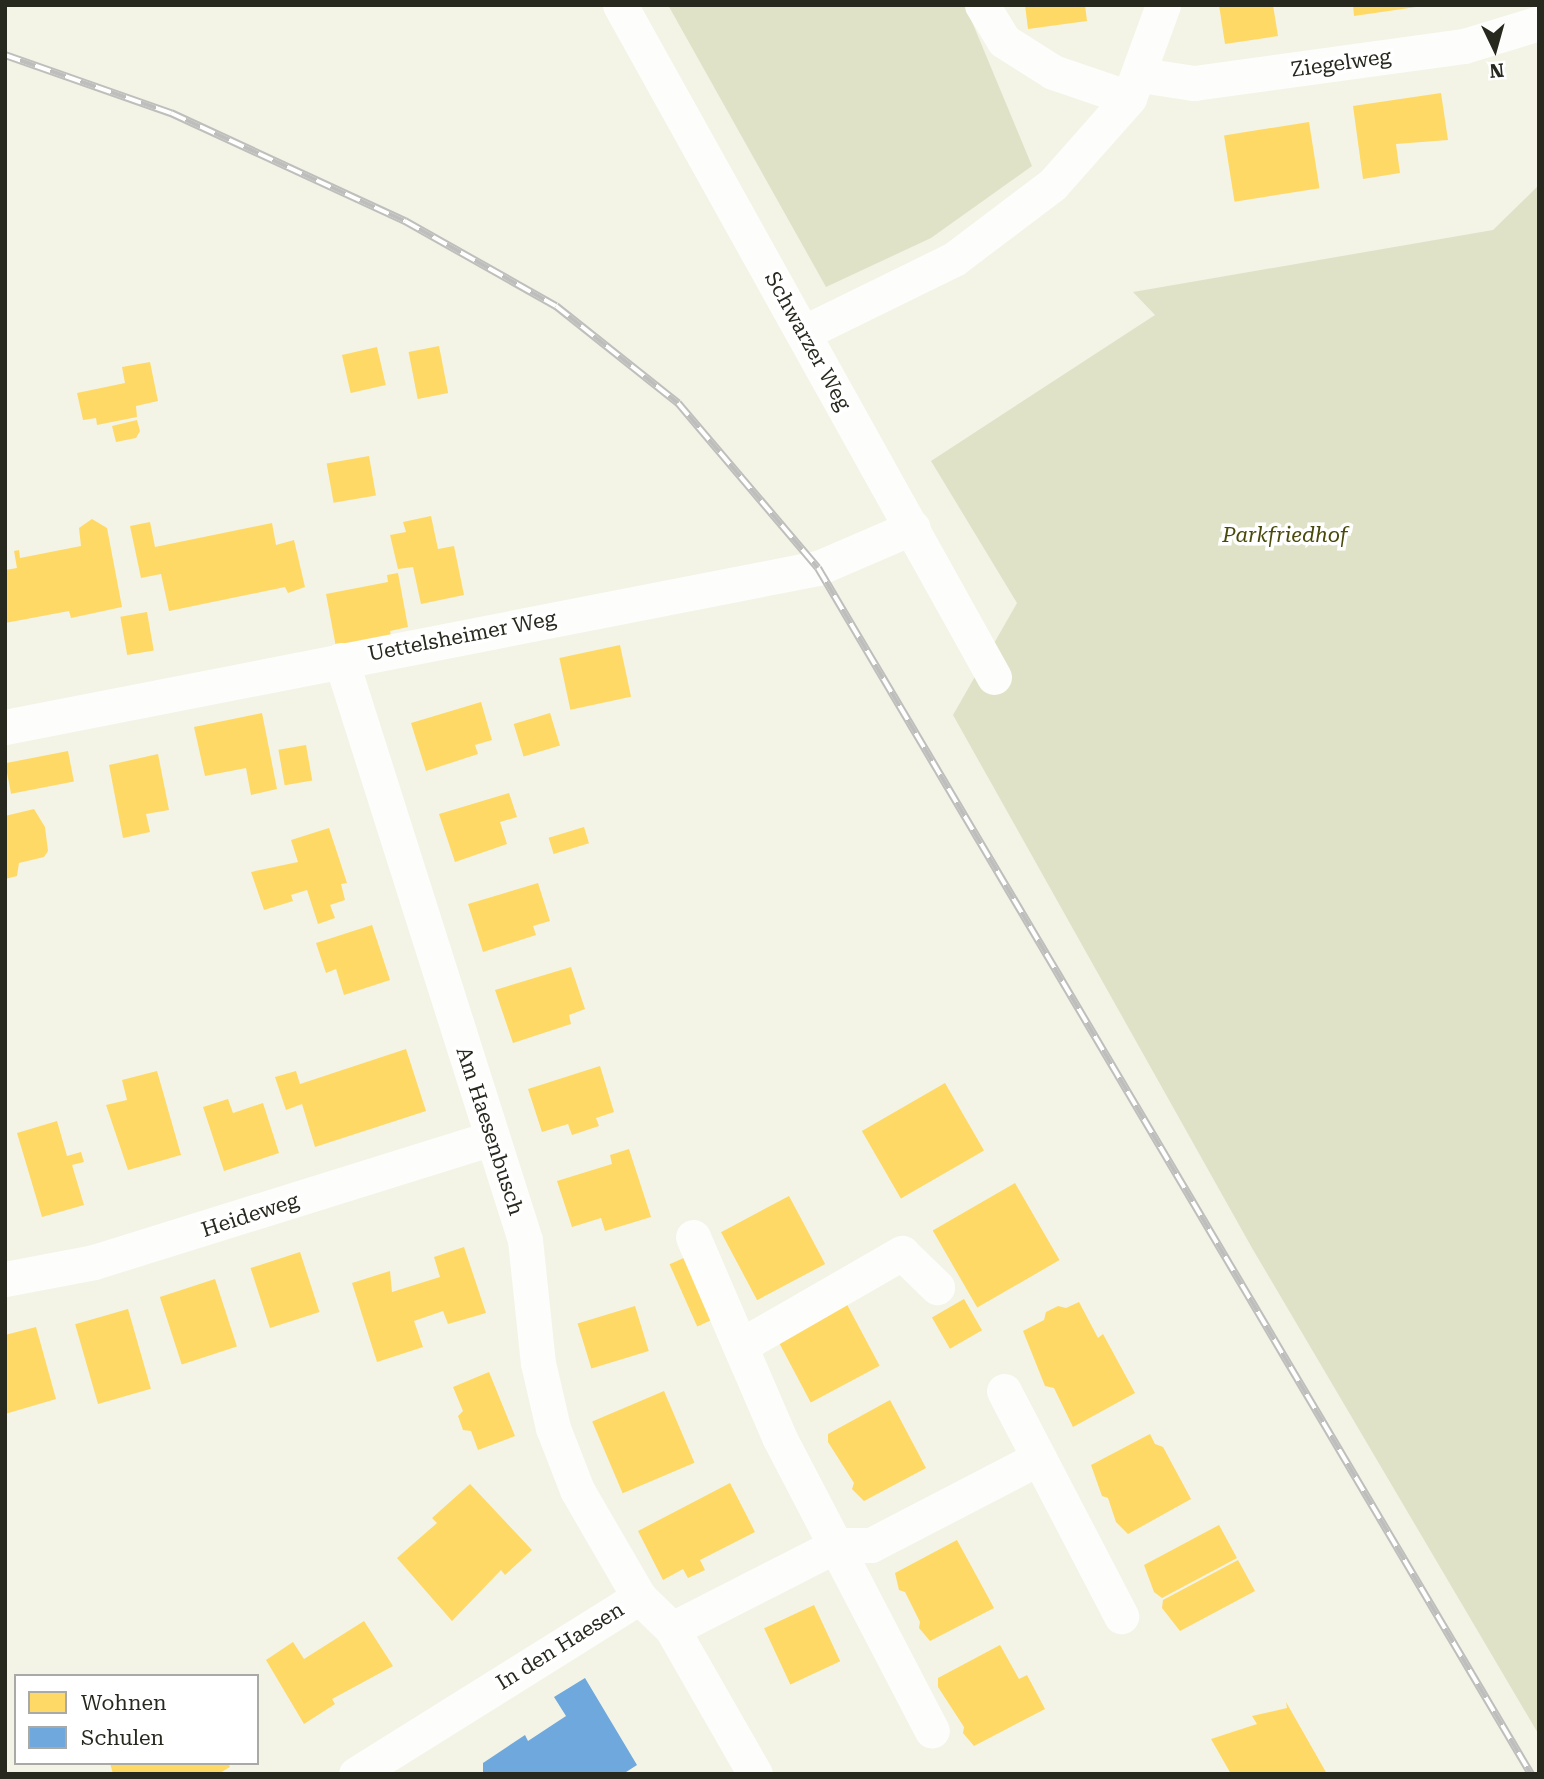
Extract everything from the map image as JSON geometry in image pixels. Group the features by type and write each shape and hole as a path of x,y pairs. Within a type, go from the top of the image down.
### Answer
{"street":[{"name":"Schwarzer Weg","path":"620,5 913,527 994,677"},
{"name":"Ziegelweg","path":"982,5 1004,41 1053,72 1135,87 1195,83 1464,46 1539,23"},
{"path":"803,332 954,260 1053,184 1135,87 1163,5"},
{"name":"Uettelsheimer Weg","path":"5,727 818,568 913,527"},
{"name":"Am Haesenbusch","path":"341,660 525,1240 538,1363 553,1428 577,1490 639,1597"},
{"name":"Heideweg","path":"5,1279 94,1262 491,1138"},
{"path":"692,1237 779,1437 933,1731"},
{"path":"740,1346 902,1253 937,1287"},
{"path":"1004,1391 1121,1616"},
{"path":"672,1629 837,1545 870,1545 1039,1458"},
{"name":"In den Haesen","path":"356,1774 639,1597 672,1629 755,1774"}],"green space":[{"path":"668,5 965,5 1032,166 931,238 826,287"},
{"name":"Parkfriedhof","path":"1539,185 1539,1735 1252,1248 953,715 1017,603 931,461 1155,315 1133,292 1493,230"}],"building: Wohnen":[{"path":"1025,5 1085,5 1087,21 1028,29"},
{"path":"1219,5 1273,5 1278,36 1225,44"},
{"path":"1353,5 1416,5 1416,7 1354,16"},
{"path":"1441,93 1448,140 1396,144 1400,173 1363,179 1353,106"},
{"path":"1309,122 1319,188 1235,202 1224,135"},
{"path":"439,346 448,393 418,399 409,352"},
{"path":"377,347 386,385 351,393 342,355"},
{"path":"150,362 158,401 136,406 137,417 97,425 96,418 83,420 77,393 125,383 122,367"},
{"path":"137,420 140,431 136,438 116,442 112,426"},
{"path":"369,456 376,495 334,503 327,463"},
{"path":"431,516 438,549 454,546 464,595 421,604 413,567 398,569 390,535 406,532 403,522"},
{"path":"92,519 107,528 122,607 71,618 69,611 5,623 5,570 17,568 14,551 19,550 20,558 81,546 79,528"},
{"path":"150,522 155,547 272,523 276,545 294,540 305,587 288,593 285,587 169,611 161,574 141,578 130,526"},
{"path":"398,573 408,627 390,631 391,636 336,647 326,594 388,582 387,575"},
{"path":"147,612 154,650 127,655 120,617"},
{"path":"620,645 631,697 570,710 559,658"},
{"path":"481,702 492,740 475,745 478,754 426,771 411,723"},
{"path":"262,713 277,789 251,795 246,768 205,776 194,727"},
{"path":"550,713 560,746 524,757 514,724"},
{"path":"306,745 312,780 285,785 278,750"},
{"path":"68,751 74,781 11,794 5,763"},
{"path":"158,754 169,810 146,814 150,832 123,838 109,765"},
{"path":"509,793 517,817 500,822 507,844 455,862 439,814"},
{"path":"34,809 45,827 48,851 44,857 19,863 17,876 5,879 5,816"},
{"path":"584,827 589,843 554,854 549,838"},
{"path":"329,828 347,883 341,884 345,900 330,905 335,918 318,924 307,890 291,895 293,901 264,910 251,872 298,862 291,840"},
{"path":"538,883 550,921 533,926 536,935 483,952 468,904"},
{"path":"372,925 390,980 344,995 336,969 326,973 316,943"},
{"path":"571,967 585,1009 569,1015 571,1024 513,1043 495,990"},
{"path":"406,1049 426,1111 315,1147 302,1104 286,1110 275,1077 296,1071 300,1084"},
{"path":"600,1066 614,1112 596,1118 599,1126 572,1135 568,1124 542,1132 528,1089"},
{"path":"157,1071 181,1155 128,1170 106,1105 127,1100 122,1080"},
{"path":"945,1083 984,1151 901,1199 862,1131"},
{"path":"228,1099 233,1113 263,1103 279,1153 224,1171 203,1107"},
{"path":"57,1121 67,1156 81,1152 84,1162 72,1165 84,1205 42,1217 17,1133"},
{"path":"629,1149 651,1217 605,1231 601,1218 572,1227 557,1181 612,1164 610,1155"},
{"path":"1015,1183 1060,1260 977,1308 933,1230"},
{"path":"789,1196 825,1264 757,1300 721,1232"},
{"path":"464,1247 486,1313 448,1324 443,1311 414,1321 423,1347 377,1362 352,1283 390,1271 392,1292 440,1277 434,1257"},
{"path":"300,1252 319,1312 270,1328 251,1268"},
{"path":"686,1257 714,1319 697,1326 670,1264"},
{"path":"215,1279 237,1347 182,1364 160,1297"},
{"path":"843,1297 880,1366 811,1402 774,1334"},
{"path":"964,1299 982,1330 950,1349 932,1318"},
{"path":"1079,1302 1098,1338 1103,1334 1135,1393 1073,1427 1054,1388 1045,1386 1023,1331 1044,1320 1046,1312 1058,1306 1066,1308"},
{"path":"635,1306 649,1351 591,1368 578,1324"},
{"path":"128,1309 151,1389 98,1404 75,1324"},
{"path":"36,1327 56,1399 5,1414 5,1335"},
{"path":"489,1372 515,1436 478,1450 471,1431 463,1430 458,1416 463,1411 453,1387"},
{"path":"664,1391 694,1463 623,1493 592,1421"},
{"path":"890,1400 926,1468 864,1501 852,1489 854,1483 828,1442 828,1434"},
{"path":"1150,1434 1155,1444 1163,1447 1191,1499 1128,1534 1116,1522 1108,1498 1102,1496 1091,1465"},
{"path":"730,1483 755,1532 700,1560 705,1570 688,1578 683,1569 663,1580 638,1531"},
{"path":"470,1484 532,1550 505,1575 501,1570 452,1621 397,1558 437,1523 432,1518"},
{"path":"1219,1525 1237,1558 1162,1598 1154,1592 1144,1565"},
{"path":"957,1540 994,1608 930,1641 919,1628 920,1622 905,1592 899,1590 895,1573"},
{"path":"1238,1560 1255,1591 1180,1631 1162,1608 1163,1600"},
{"path":"814,1605 840,1661 790,1684 764,1628"},
{"path":"364,1621 393,1666 332,1699 335,1704 304,1724 266,1660 293,1642 304,1659"},
{"path":"1000,1645 1019,1679 1027,1675 1045,1709 974,1746 963,1733 964,1727 938,1687 938,1678"},
{"path":"1286,1702 1327,1774 1231,1774 1211,1739 1257,1724 1252,1716 1287,1708"},
{"path":"111,1765 230,1767 218,1774 113,1774"}],"building: Schulen":[{"path":"585,1678 637,1765 623,1774 483,1774 483,1763 525,1735 528,1741 566,1716 554,1697"}],"railway":[{"path":"5,55 171,113 405,221 556,306 678,403 818,568 1531,1774"}]}
